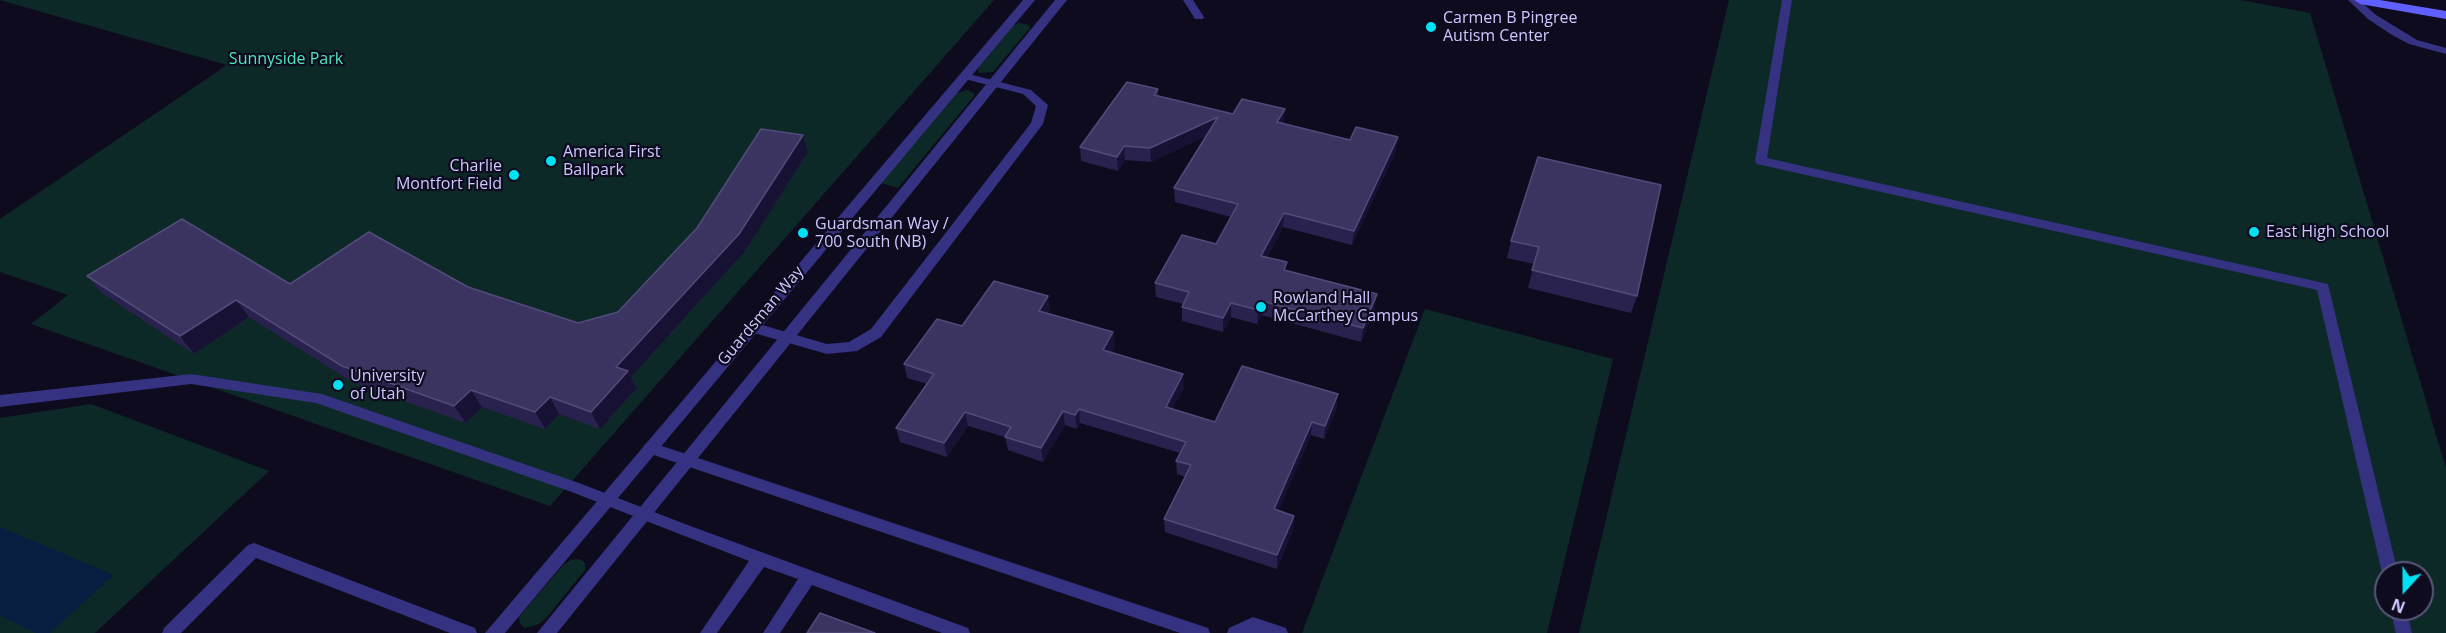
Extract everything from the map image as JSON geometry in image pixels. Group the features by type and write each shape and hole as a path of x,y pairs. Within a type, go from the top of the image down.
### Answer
{"main road":[{"path":"2360,0 2446,15"}],"street":[{"name":"Guardsman Way","path":"494,633 1029,0"},
{"name":"Guardsman Way","path":"546,633 1061,0"}],"lane":[{"path":"1188,0 1199,17"},
{"path":"1787,0 1761,161 2323,287 2387,561"},
{"path":"2353,0 2372,17 2396,33 2413,42 2446,51"},
{"path":"752,327 826,349 852,347 876,333 1037,124 1042,105 1027,92 965,76"},
{"path":"0,401 191,379 317,398 607,500 962,633"},
{"path":"650,448 1202,633"},
{"path":"170,633 254,550 469,633"},
{"path":"708,633 760,559"},
{"path":"771,633 808,577"},
{"path":"1235,633 1253,624 1280,633"}],"green space":[{"name":"America First Ballpark","path":"0,0 994,0 550,506 31,324 68,295 0,272 0,219 227,65"},
{"path":"1729,0 2241,0 2310,13 2446,468 2446,633 1579,633"},
{"path":"1019,23 1029,25 1030,28 993,72 979,73 978,68 1014,25"},
{"path":"967,90 974,93 974,96 898,188 881,183 957,93"},
{"path":"1425,309 1613,359 1547,633 1302,633"},
{"path":"91,404 269,471 95,633 0,633 0,418"},
{"path":"580,559 585,563 585,570 547,617 539,624 524,628 519,617 563,565 571,560"}],"water":[{"path":"0,527 114,575 50,633 36,633 0,616"}],"building":[{"path":"1127,82 1158,89 1154,95 1233,114 1242,99 1285,109 1277,122 1350,140 1356,127 1398,137 1354,231 1284,213 1261,256 1287,262 1284,270 1377,294 1363,328 1262,301 1258,310 1231,303 1223,318 1182,307 1189,292 1155,283 1182,235 1216,244 1238,204 1174,188 1218,117 1150,148 1124,146 1117,157 1080,147"},
{"path":"761,129 803,135 739,234 616,367 628,371 591,412 550,397 535,412 471,390 454,406 342,366 236,300 180,336 87,276 182,219 290,284 369,232 468,287 578,323 618,312 697,228"},
{"path":"1538,157 1661,185 1637,296 1532,270 1539,247 1511,241"},
{"path":"994,281 1048,296 1039,311 1113,332 1103,350 1183,374 1166,407 1215,422 1242,366 1338,394 1325,426 1312,422 1274,509 1294,516 1277,555 1164,519 1191,465 1176,461 1186,442 1079,409 1075,415 1063,411 1041,448 1005,437 1011,427 965,412 944,443 896,428 934,374 904,364 937,319 962,326"},
{"path":"820,613 875,633 807,633"}],"place":[{"name":"Carmen B Pingree Autism Center","path":"1431,27"},
{"name":"America First Ballpark","path":"551,161"},
{"name":"Charlie Montfort Field","path":"514,175"},
{"name":"East High School","path":"2254,232"},
{"name":"Guardsman Way / 700 South (NB)","path":"803,233"},
{"name":"Rowland Hall McCarthey Campus","path":"1261,307"},
{"name":"University of Utah","path":"338,385"}],"park label":[{"name":"Sunnyside Park","path":"286,59"}]}
